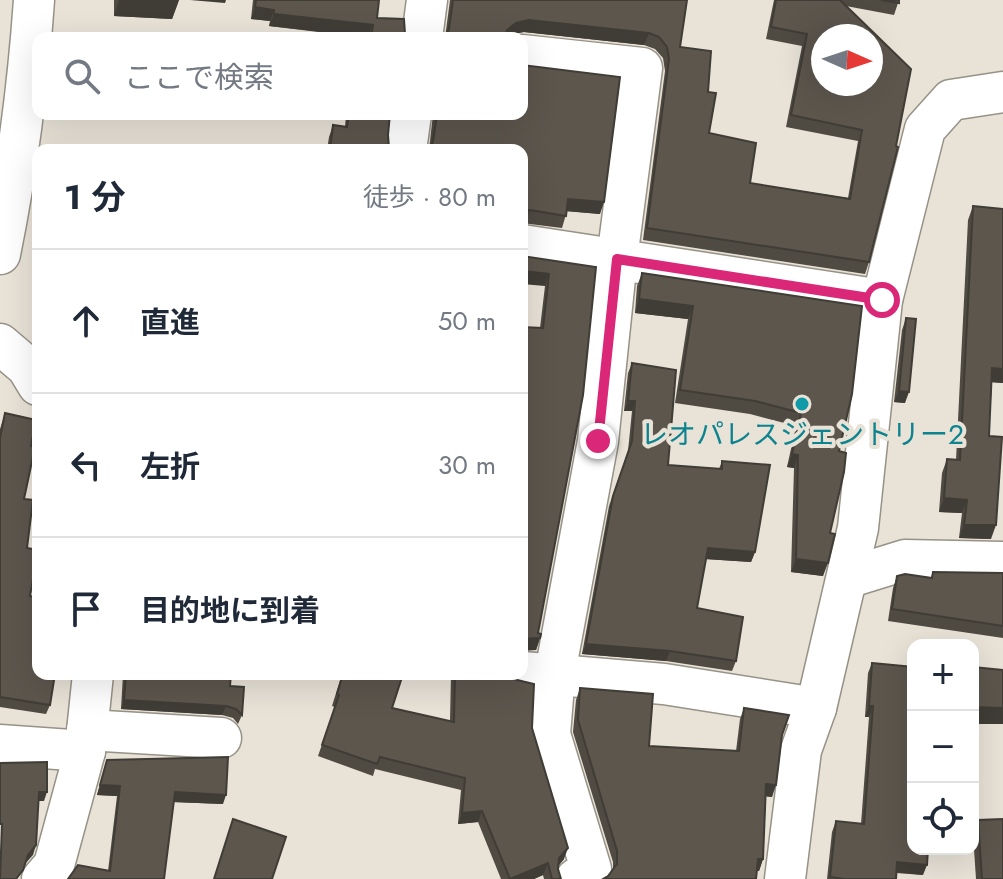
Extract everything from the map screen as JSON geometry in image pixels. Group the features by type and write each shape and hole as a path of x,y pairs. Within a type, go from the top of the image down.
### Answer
{"street":[{"path":"0,254 16,175 14,77 34,0"},
{"path":"423,32 427,0"},
{"path":"528,56 642,68 617,259 598,441 538,673 550,734 591,869 576,879"},
{"path":"785,879 801,750 816,708 858,528 882,300 925,129 951,100 1003,92"},
{"path":"407,144 410,120"},
{"path":"528,246 882,300"},
{"path":"0,344 32,375"},
{"path":"847,578 905,560 1003,562"},
{"path":"538,673 664,684 816,708"},
{"path":"42,879 54,865 86,740 92,680"},
{"path":"0,745 221,738"}],"building":[{"path":"256,0 379,0 377,18 404,19 405,32 372,32 373,25 274,14 274,10 255,7"},
{"path":"453,0 687,0 680,47 711,51 708,92 716,93 709,133 756,143 750,183 850,199 862,130 791,115 807,34 771,27 776,0 840,0 865,24 811,24 811,96 883,96 883,42 911,69 898,147 869,262 647,228 669,59 667,47 659,37 649,33 529,20 516,23 506,32 448,32"},
{"path":"528,66 620,77 604,202 568,199 566,216 528,210 528,144 432,144 436,120 528,120"},
{"path":"348,120 389,120 389,144 331,144 333,125 347,127"},
{"path":"973,206 1003,209 1003,369 992,368 989,436 1002,437 996,525 964,525 967,500 944,498 947,459 960,460"},
{"path":"528,257 596,267 583,395 538,633 541,634 540,638 528,639 528,327 543,328 549,274 528,272"},
{"path":"642,273 862,306 852,394 839,451 846,453 844,472 830,533 835,534 828,563 796,559 798,455 792,454 801,413 755,401 680,390 693,306 639,299"},
{"path":"906,318 916,319 909,392 899,391"},
{"path":"632,363 676,370 668,465 722,469 722,461 770,465 755,552 708,548 697,608 743,617 736,661 670,651 586,644 613,496 632,441 635,401 628,401"},
{"path":"5,413 32,419 32,461 24,499 32,500 27,548 32,549 32,680 54,680 50,705 0,697 0,438"},
{"path":"933,572 1003,573 1003,626 892,609 897,576 905,574 932,578"},
{"path":"872,663 907,666 907,855 928,855 927,865 897,862 896,879 830,877 836,821 864,824 873,706 869,706"},
{"path":"979,668 1003,670 1003,708 979,707"},
{"path":"126,680 230,680 230,686 244,687 242,715 226,706 124,700"},
{"path":"341,680 401,680 392,708 454,722 455,680 517,680 534,684 532,728 568,848 559,858 561,879 552,879 548,863 510,879 482,811 462,813 465,778 380,757 377,764 322,745"},
{"path":"580,688 653,694 649,746 739,751 744,708 789,715 782,735 776,785 766,784 763,859 758,859 756,879 603,879 617,864 617,851 578,720"},
{"path":"228,757 226,795 175,792 164,879 68,879 78,865 110,871 120,786 100,785 107,760"},
{"path":"47,762 47,792 39,792 36,845 16,879 0,879 0,763"},
{"path":"233,819 286,837 272,879 214,879"},
{"path":"1003,819 1003,879 982,879 979,820"}],"place":[{"name":"レオパレスジェントリー2","path":"802,404"}],"route":[{"path":"598,441 617,259 882,300"}]}
